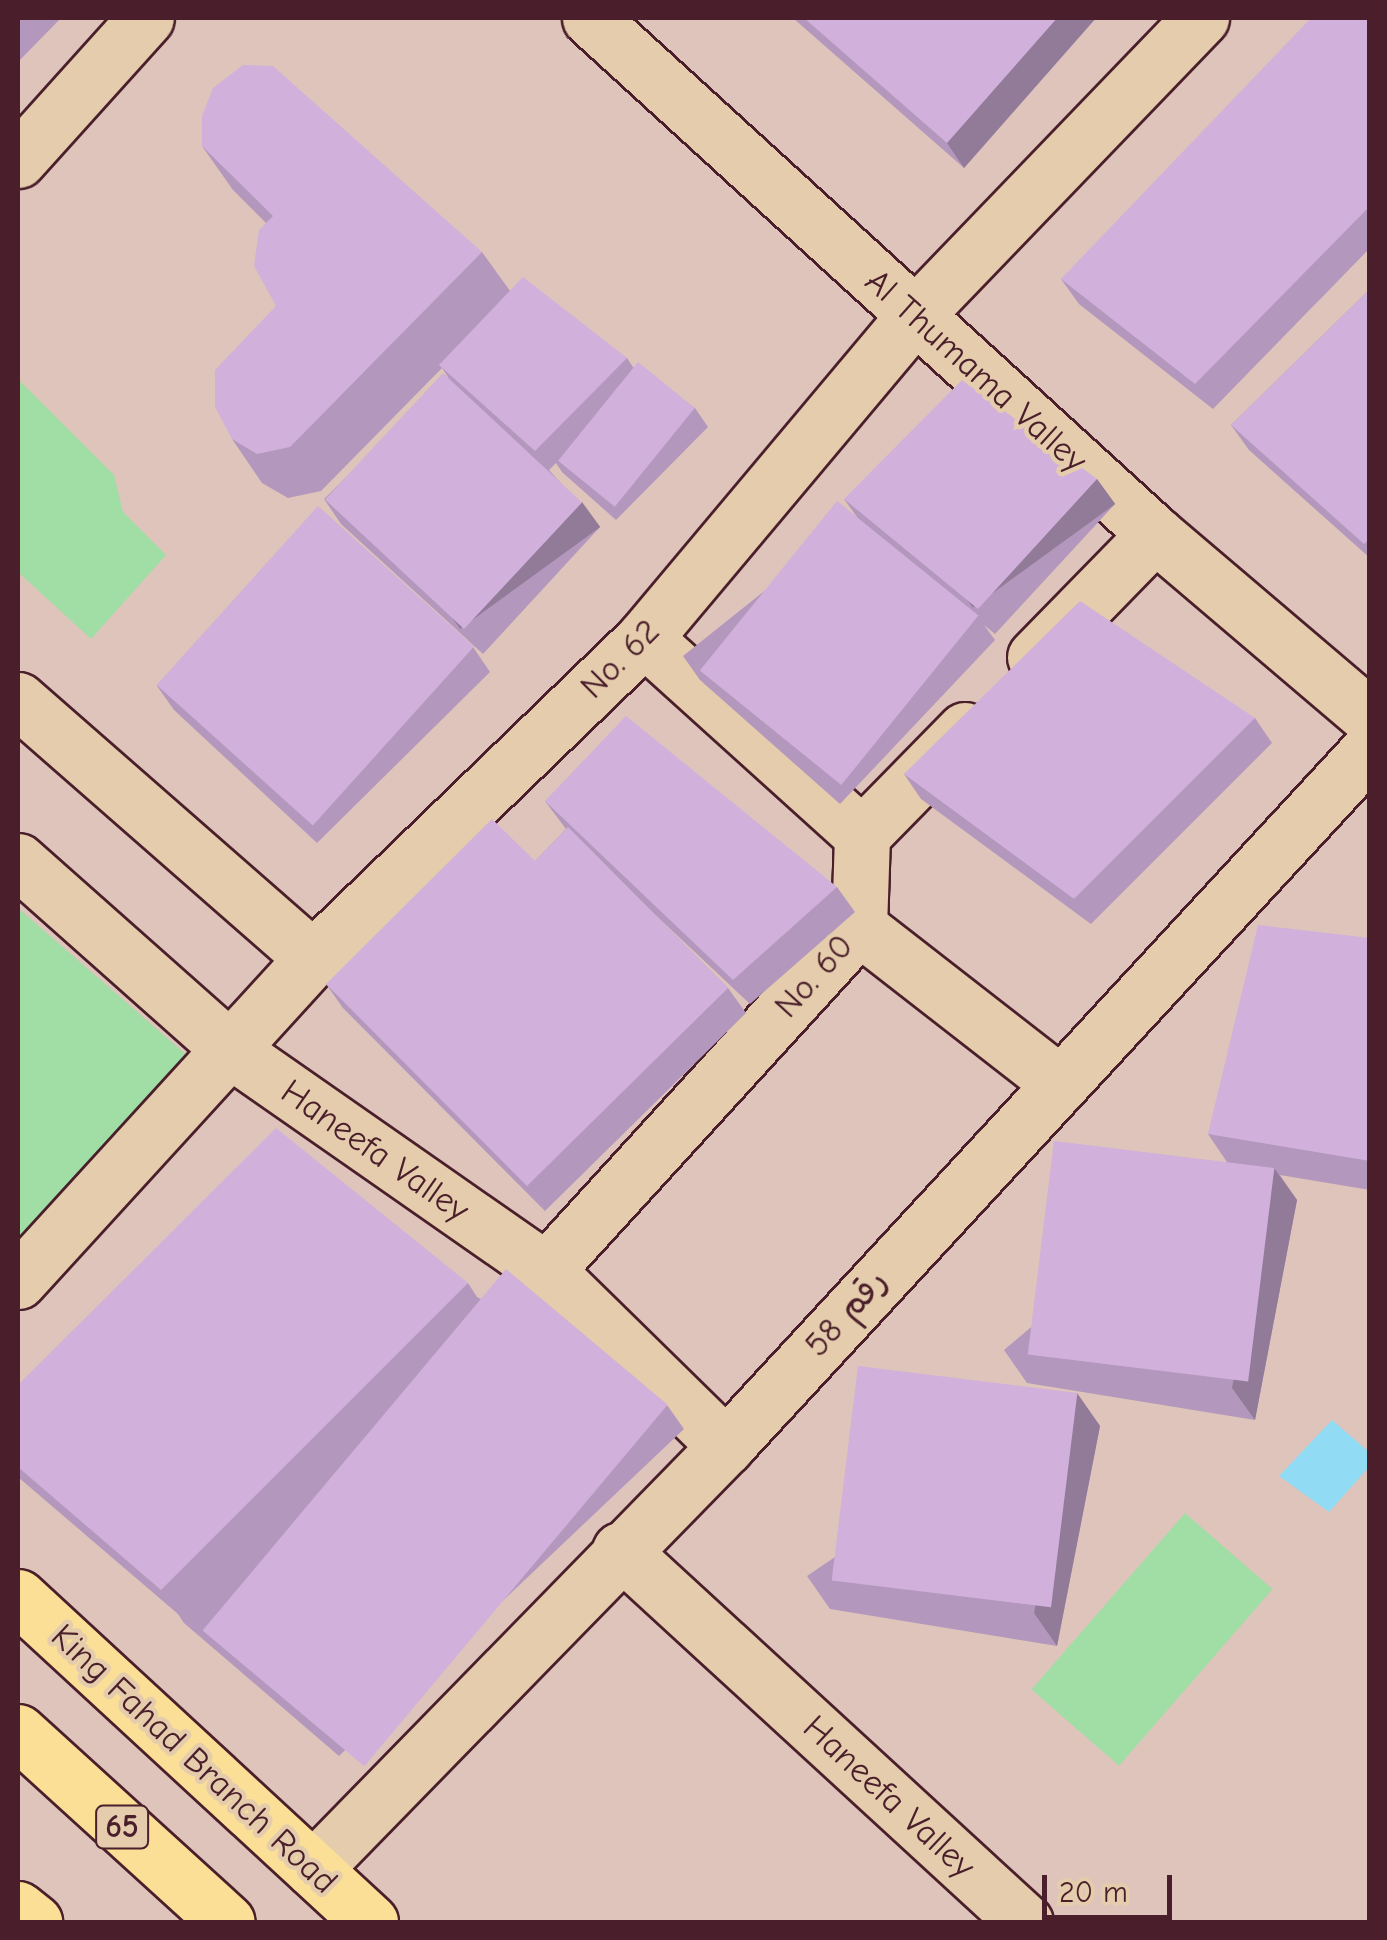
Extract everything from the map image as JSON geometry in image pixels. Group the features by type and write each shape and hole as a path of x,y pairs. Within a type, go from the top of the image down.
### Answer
{"main road":[{"name":"King Fahad Branch Road","path":"18,1596 370,1922"},
{"name":"65","path":"18,1732 227,1922"}],"street":[{"path":"18,160 146,18"},
{"name":"Al Thumama Valley","path":"590,18 1155,534 1370,717"},
{"name":"No. 62","path":"18,1281 313,958 644,638 914,316 1201,18"},
{"path":"644,638 862,836 1155,534"},
{"path":"18,700 313,958"},
{"name":"رقم 58","path":"314,1869 620,1550 726,1446 1057,1081 1370,749"},
{"name":"No. 60","path":"546,1270 859,927 862,836"},
{"name":"Haneefa Valley","path":"18,861 232,1051 546,1270 726,1446"},
{"path":"859,927 1057,1081"},
{"name":"Haneefa Valley","path":"620,1550 1025,1922"}],"green space":[{"path":"18,379 114,475 123,512 166,555 91,639 18,572"},
{"path":"18,908 206,1072 18,1269"},
{"path":"1185,1513 1273,1589 1119,1766 1031,1690"}],"water":[{"path":"1332,1420 1369,1452 1370,1466 1329,1512 1279,1476"}],"building":[{"path":"804,18 1057,18 947,143"},
{"path":"1311,18 1370,18 1370,206 1195,384 1061,279"},
{"path":"243,65 273,66 482,252 290,447 257,454 232,439 215,407 215,370 276,306 254,266 259,230 273,216 202,146 202,116 213,88"},
{"path":"523,277 627,358 535,451 439,365"},
{"path":"1370,289 1370,539 1364,544 1231,425"},
{"path":"638,362 695,408 615,507 558,461"},
{"path":"443,373 582,503 464,629 325,500"},
{"path":"962,380 1097,479 978,609 844,499"},
{"path":"837,501 978,616 841,785 700,670"},
{"path":"318,506 474,647 313,826 157,685"},
{"path":"1080,601 1255,718 1074,899 904,774"},
{"path":"626,716 837,887 733,980 545,801"},
{"path":"492,819 535,861 568,827 728,988 527,1186 326,984"},
{"path":"1258,925 1370,938 1370,1161 1208,1134"},
{"path":"276,1128 468,1283 161,1590 18,1467 18,1385"},
{"path":"1054,1141 1274,1168 1248,1381 1028,1354"},
{"path":"506,1269 668,1405 364,1766 203,1631"},
{"path":"858,1366 1077,1393 1051,1607 832,1580"}]}
